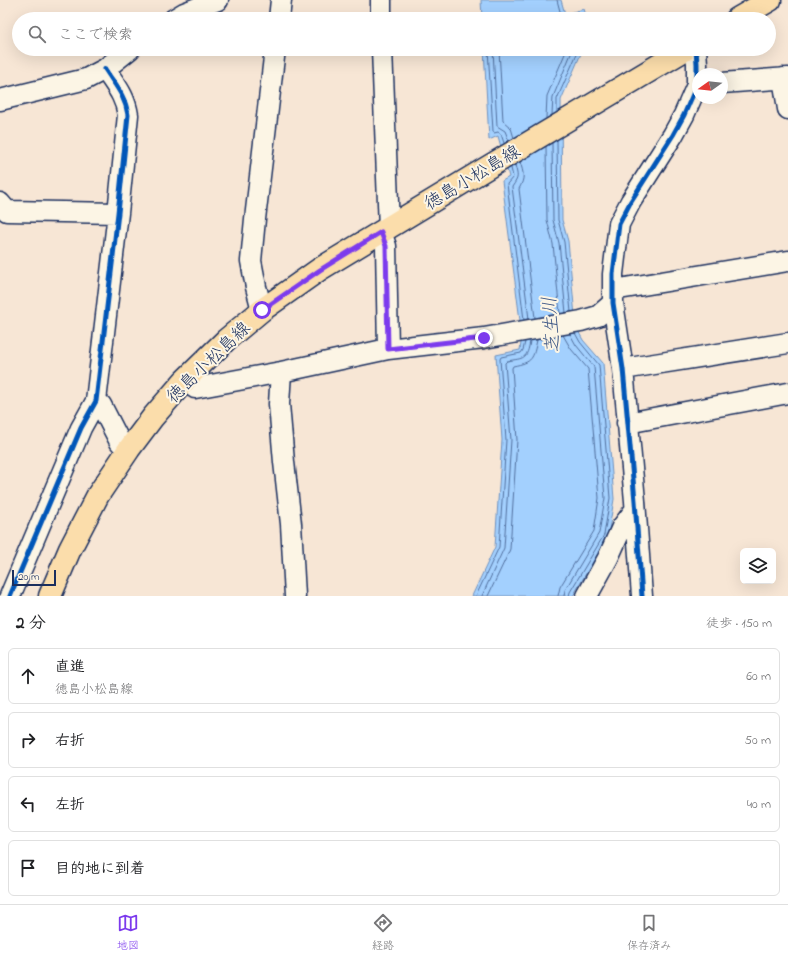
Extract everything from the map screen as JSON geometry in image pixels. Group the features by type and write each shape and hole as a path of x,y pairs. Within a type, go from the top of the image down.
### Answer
{"main road":[{"path":"749,12 770,0"},
{"name":"徳島小松島線","path":"50,596 70,549 98,495 129,449 153,417 185,380 226,340 262,310 320,270 674,56"}],"street":[{"path":"187,12 218,0"},
{"path":"280,12 281,0"},
{"path":"380,0 381,12"},
{"path":"0,100 86,78 105,69 121,56"},
{"path":"262,310 251,261 274,56"},
{"path":"382,56 388,349"},
{"path":"696,56 697,68"},
{"path":"10,596 81,428 96,401 128,115 126,104 121,94 105,69"},
{"path":"728,83 786,78 788,109"},
{"path":"642,596 623,369 613,297 613,274 619,224 631,201 680,122 692,96"},
{"path":"0,203 7,211 118,213"},
{"path":"185,380 195,388 281,372 388,349 484,338 580,321 598,316 613,297 788,261"},
{"path":"623,369 788,343"},
{"path":"281,372 279,404 291,524 295,596"},
{"path":"627,423 788,393"},
{"path":"96,401 101,406 120,442 129,449"},
{"path":"587,596 608,558 622,527 635,510"}],"water":[{"path":"481,0 561,0 564,12 482,12"},
{"path":"584,9 585,12 573,12"},
{"name":"芝生川","path":"484,56 580,56 561,100 562,220 568,241 576,327 583,340 603,363 614,499 608,536 573,596 472,596 495,547 502,440 496,355 520,350 522,336 502,181 509,177 498,136 489,140"}],"cycle path":[{"path":"642,596 623,369 613,303 613,274 619,224 631,201 684,115 697,85 696,56"},
{"path":"10,596 81,428 96,401 128,115 125,102 105,69"}],"route":[{"path":"262,310 320,270 381,232 386,246 388,349 484,338"}]}
